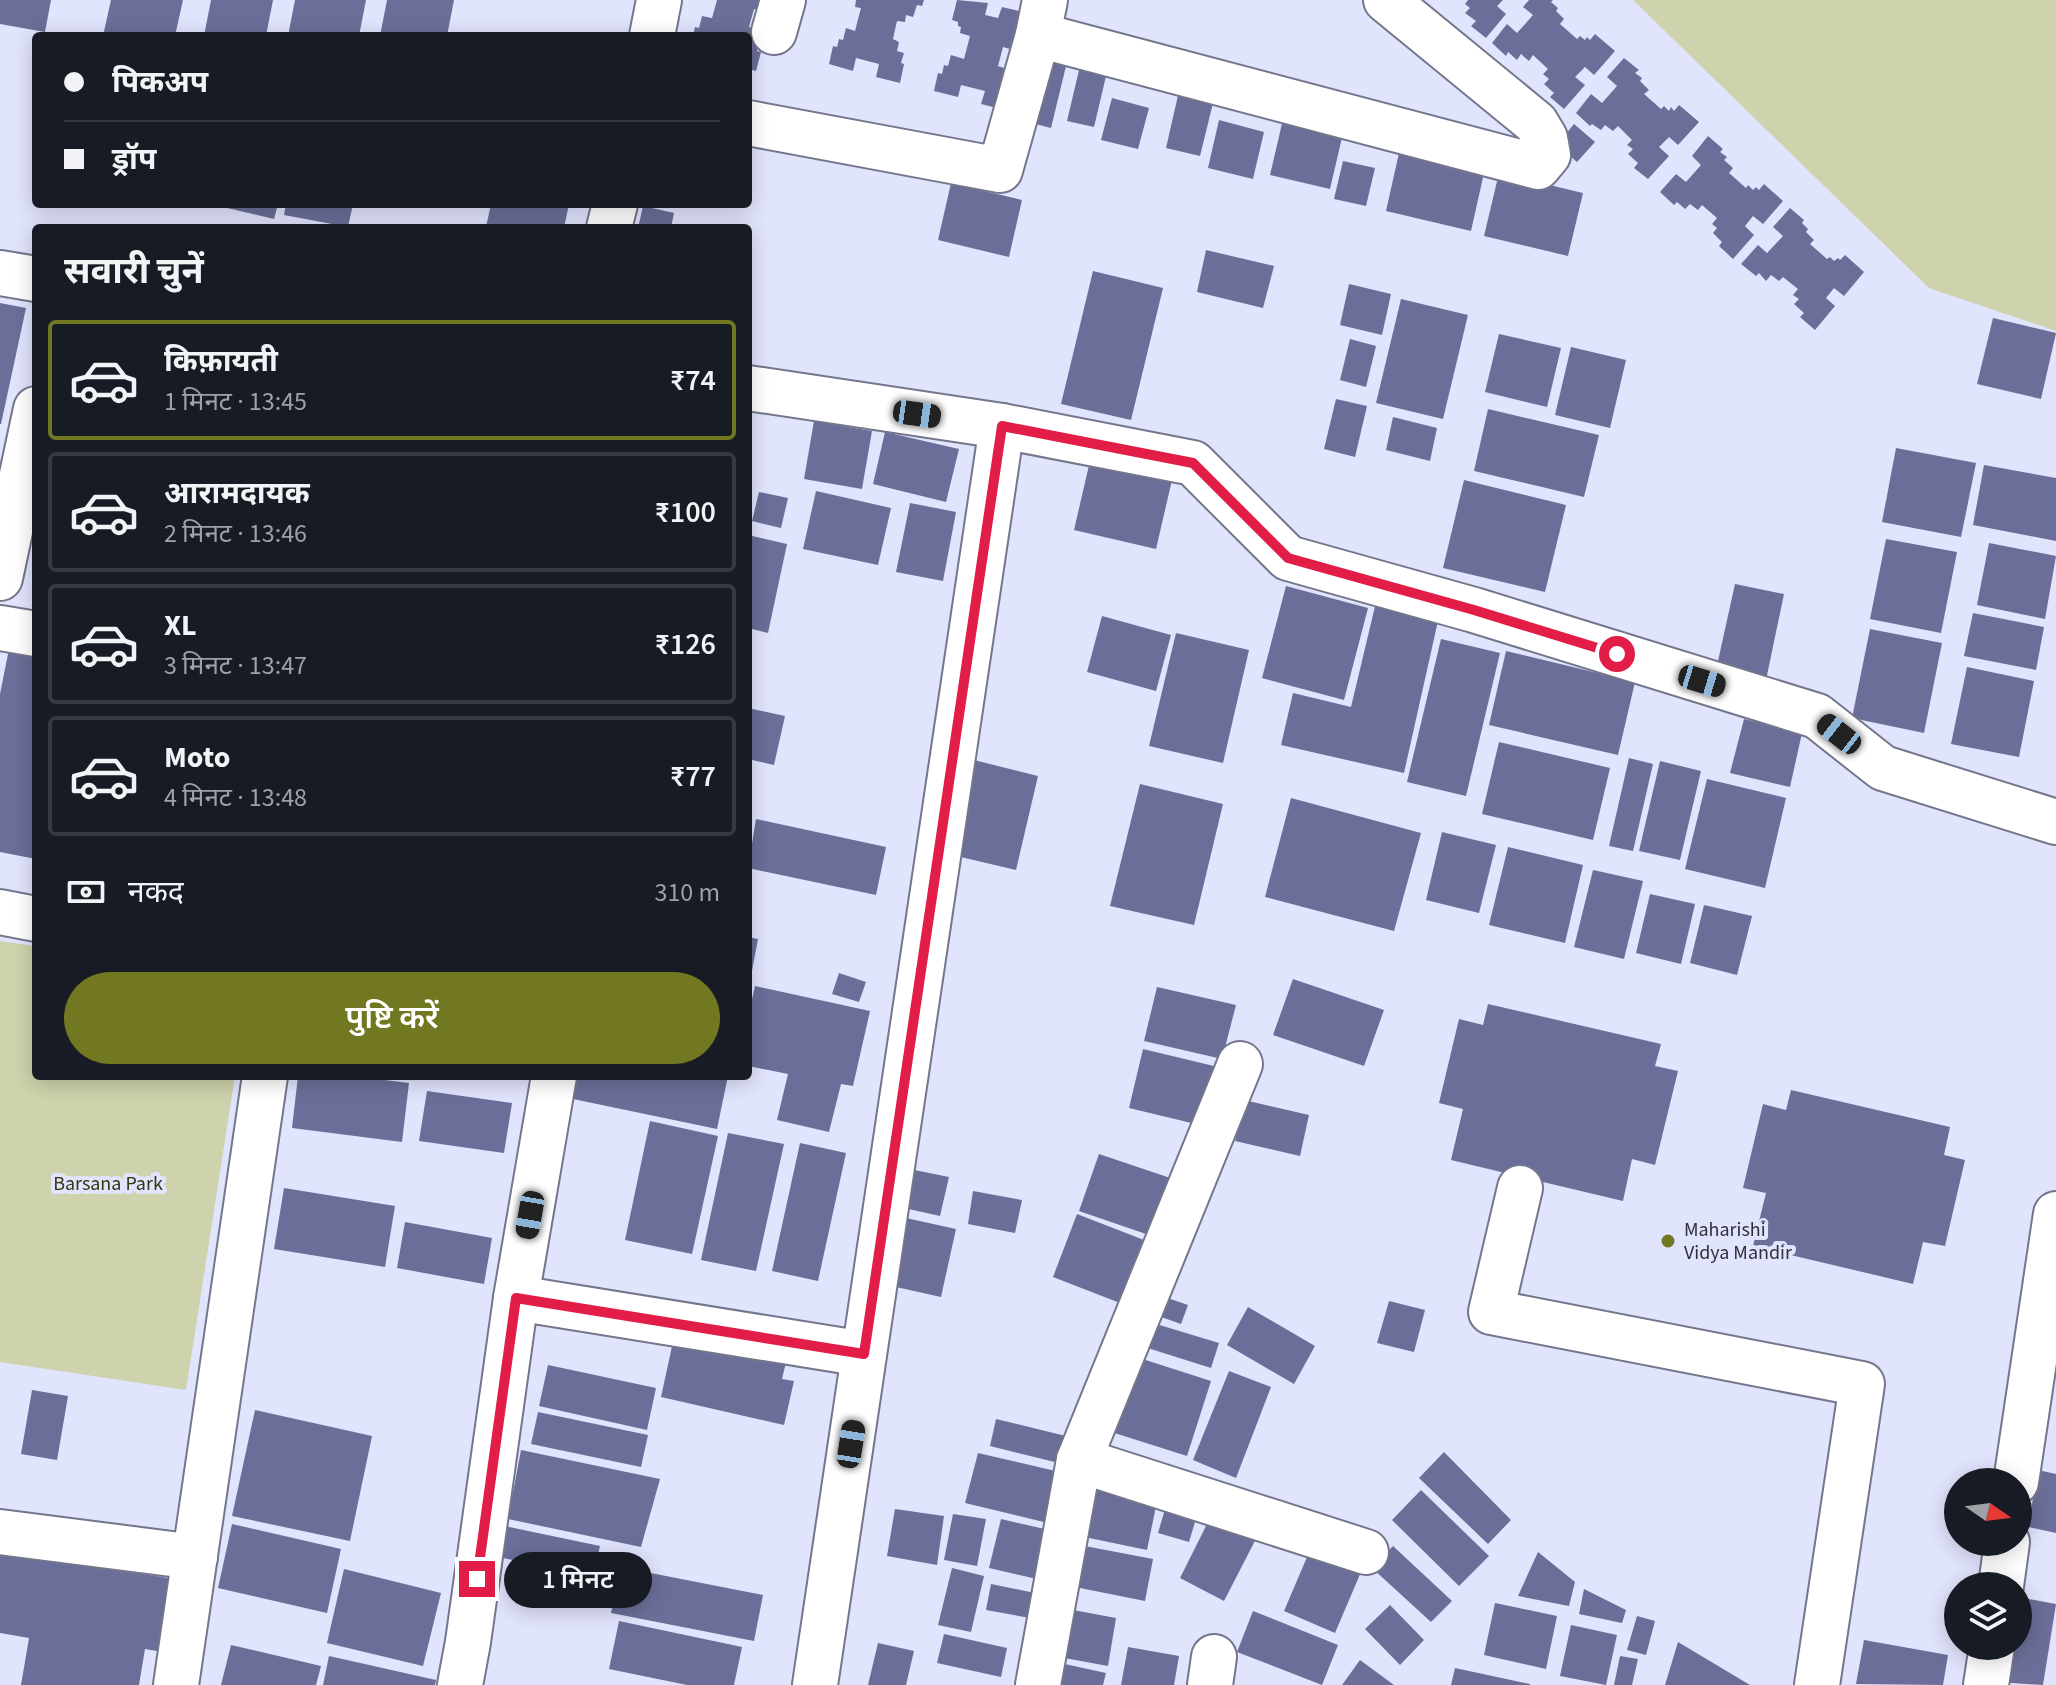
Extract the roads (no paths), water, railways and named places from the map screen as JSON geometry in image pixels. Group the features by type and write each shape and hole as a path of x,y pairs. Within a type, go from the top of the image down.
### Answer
{"street":[{"path":"653,32 659,0"},
{"path":"752,124 1000,170 1041,17 1538,167 1548,155 1545,138 1536,123 1386,0"},
{"path":"0,273 32,278"},
{"path":"752,389 1002,426 1193,463 1288,558 1474,610 1817,716 1883,768 2056,822"},
{"path":"815,1685 1002,426"},
{"path":"0,578 32,428"},
{"path":"0,628 32,633"},
{"path":"0,912 32,918"},
{"path":"1038,1685 1079,1460 1240,1064"},
{"path":"176,1685 264,1080"},
{"path":"460,1685 516,1298 553,1080"},
{"path":"1520,1188 1491,1312 1862,1384 1817,1685"},
{"path":"2018,1468 2056,1214"},
{"path":"516,1298 864,1354"},
{"path":"1079,1460 1366,1552"},
{"path":"0,1532 195,1557"},
{"path":"1986,1685 1990,1660"}],"place":[{"name":"Maharishi Vidya Mandir","path":"1668,1241"}],"park label":[{"name":"Barsana Park","path":"108,1184"}]}
